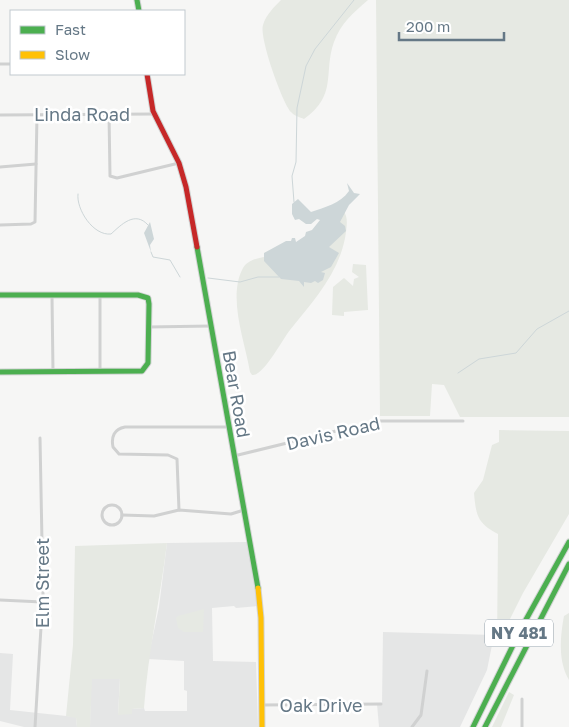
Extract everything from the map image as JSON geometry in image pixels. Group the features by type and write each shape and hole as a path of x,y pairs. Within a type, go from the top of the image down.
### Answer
{"main road":[{"name":"Bear Road","path":"147,75 155,114 179,163 190,204 260,600 262,727"},
{"path":"0,296 145,296 149,304 146,368 138,372 0,372"},
{"name":"NY 481","path":"473,727 523,625 569,542"},
{"name":"NY 481","path":"485,727 569,564"}],"street":[{"path":"109,114 109,174 113,178 179,163"},
{"name":"Linda Road","path":"0,115 155,114"},
{"path":"0,225 34,223 37,115"},
{"path":"0,167 36,164"},
{"path":"100,295 100,372"},
{"path":"52,296 53,372"},
{"path":"148,327 211,326"},
{"name":"Davis Road","path":"234,456 378,421 463,420"},
{"path":"179,510 177,459 168,455 120,454 113,447 113,436 120,428 125,427 228,427"},
{"name":"Elm Street","path":"35,727 42,602 40,438"},
{"path":"112,505 119,508 122,515 119,522 112,525 105,522 102,515 105,508 112,505"},
{"path":"122,515 154,516 179,510 231,514 244,510"},
{"path":"0,600 42,602"},
{"path":"412,727 421,715 427,671"},
{"path":"522,699 522,727"},
{"name":"Oak Drive","path":"262,705 381,704"}],"shaded area":[{"path":"281,0 368,0 357,9 340,29 331,53 326,92 315,110 304,119 292,113 287,106 272,69 264,42 264,21 270,11"},
{"path":"376,0 569,0 569,417 460,417 444,385 432,384 430,416 380,416"},
{"path":"347,183 354,193 360,194 349,205 340,222 345,226 346,231 329,247 339,253 331,267 321,272 325,273 323,280 318,283 315,281 311,283 304,282 304,287 299,281 281,279 264,261 264,253 286,241 291,241 292,238 295,238 296,242 305,236 306,232 312,230 320,220 317,219 311,224 306,224 299,219 295,220 292,214 292,204 298,199 311,212 327,207 337,202 349,191"},
{"path":"343,210 347,223 339,260 317,296 290,330 267,364 256,374 252,375 237,307 238,281 242,270 252,260 285,251 294,246"},
{"path":"150,222 154,239 150,245 151,252 144,233"},
{"path":"353,264 366,265 368,310 344,312 344,316 332,315 333,287 344,278 353,286 354,279 359,277 352,272"},
{"path":"499,430 569,431 569,514 523,593 497,645 498,534 486,526 479,518 474,493 483,480 492,445 499,442"},
{"path":"247,542 258,606 212,608 213,661 256,662 258,727 90,727 91,679 120,678 118,714 132,709 144,708 145,711 187,711 187,691 184,690 184,661 148,659 159,607 167,543"},
{"path":"167,543 148,667 144,708 132,709 132,714 118,715 120,679 92,679 90,727 77,727 76,718 66,716 73,645 75,546"},
{"path":"204,609 203,632 184,632 178,628 176,618 178,616"},
{"path":"569,613 569,680 565,673 561,649 564,616"},
{"path":"383,632 494,635 487,670 460,727 379,727 377,704 382,703"},
{"path":"0,653 13,654 10,710 76,717 77,727 24,727 0,721"},
{"path":"509,692 514,695 501,727 492,727"}],"waterway":[{"path":"294,202 292,176 296,162 297,108 306,66 315,49 354,0"},
{"path":"78,194 83,214 98,231 111,234 128,220 133,219 138,219 148,225"},
{"path":"151,252 153,257 170,260 180,277"},
{"path":"208,278 240,282 258,277 279,277"},
{"path":"458,373 479,359 516,353 537,329 569,311"}],"traffic: fast":[{"path":"137,0 139,10"},
{"path":"197,247 258,588"},
{"path":"0,295 138,295 148,298 149,304 148,363 142,371 0,372"},
{"path":"473,727 523,625 569,542"},
{"path":"485,727 569,564"}],"traffic: slow":[{"path":"258,588 261,618 262,727"}],"traffic: jam":[{"path":"147,75 153,111 179,163 186,187 197,247"}]}
